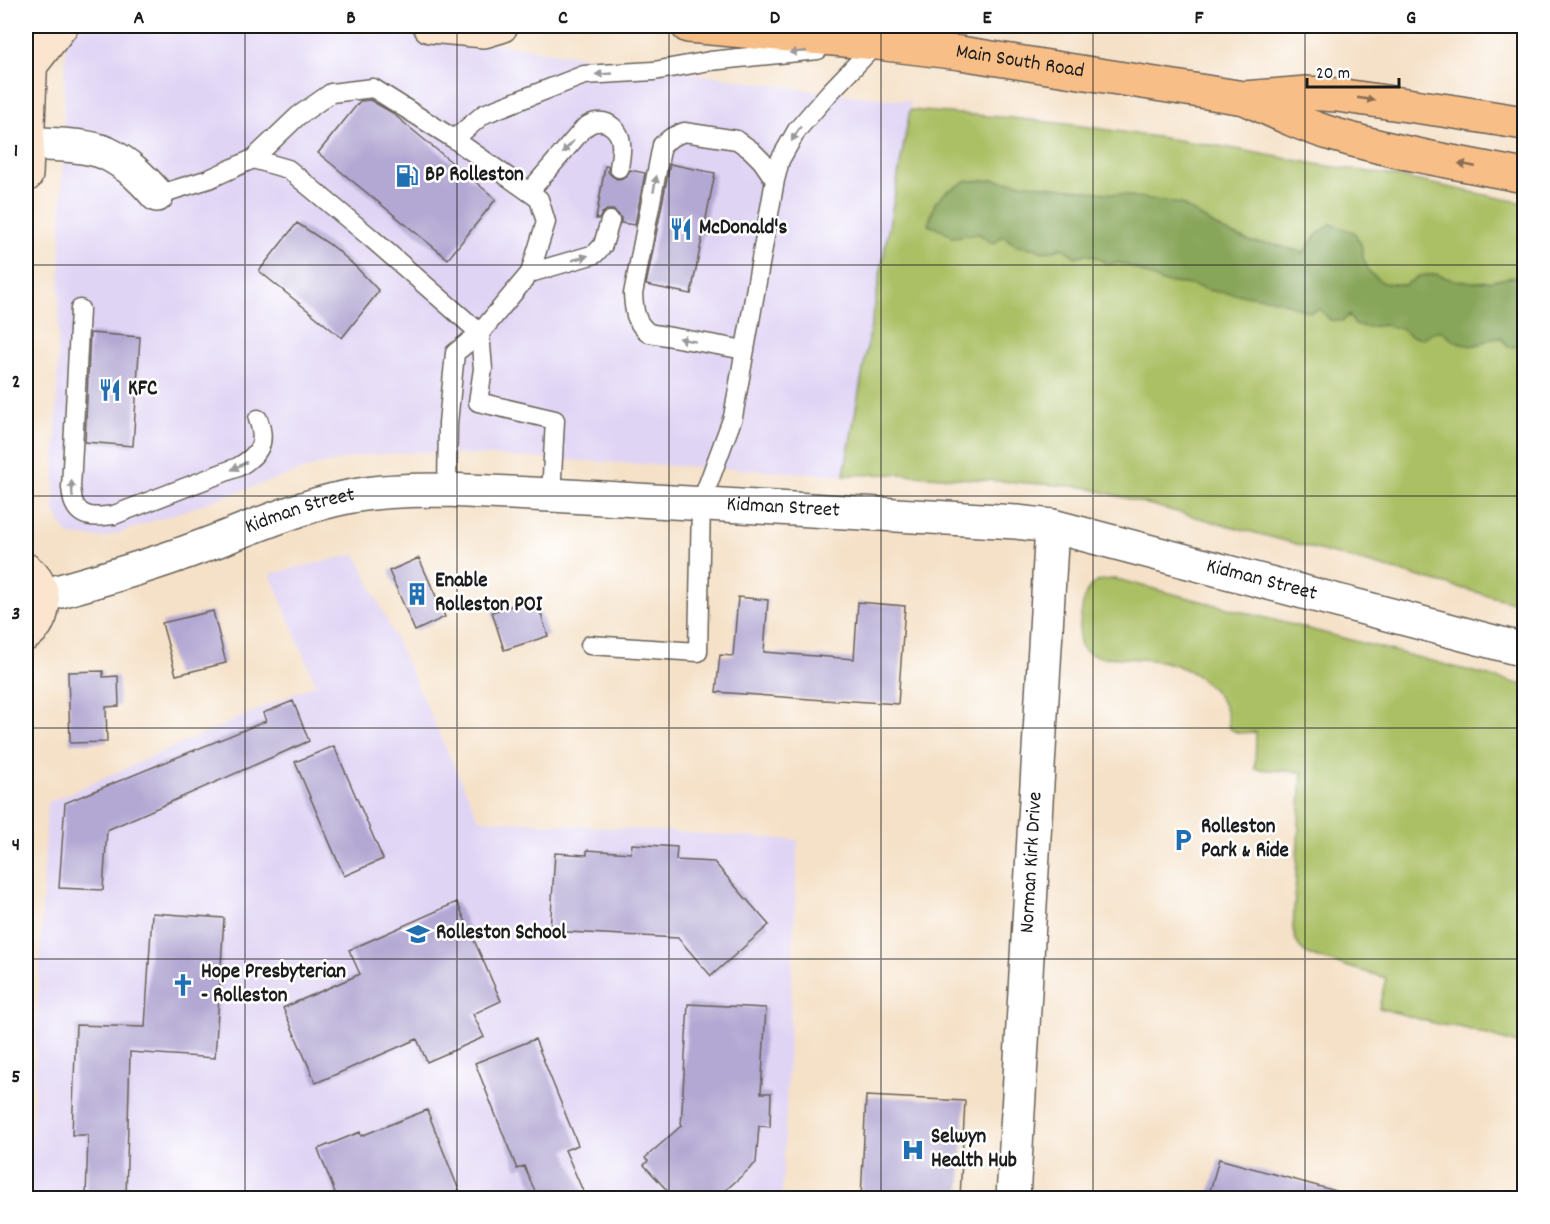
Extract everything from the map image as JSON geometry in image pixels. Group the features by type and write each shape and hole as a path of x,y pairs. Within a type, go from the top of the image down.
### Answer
{"highway":[{"name":"Main South Road","path":"688,26 960,53 1245,98 1296,94 1337,95 1524,123"},
{"name":"Main South Road","path":"1245,98 1332,134 1416,155 1524,176"}],"street":[{"path":"32,26 26,159 81,147 104,152 122,161 157,195"},
{"path":"30,66 61,26"},
{"path":"430,26 484,31 501,26"},
{"name":"Kidman Street","path":"34,583 178,555 319,504 365,494 408,490 447,490 700,503 1052,526 1524,650"},
{"name":"Norman Kirk Drive","path":"1013,1198 1052,526"},
{"path":"26,634 38,622 42,609 34,583"}],"lane":[{"path":"454,139 484,114 584,75 654,71 710,62 877,43"},
{"path":"590,645 698,652 700,503 733,417 780,160 797,130 877,43"},
{"path":"157,195 209,179 253,159 298,116 331,93 373,88 454,139 538,199 546,222 530,273 480,333 455,352 448,423 447,490"},
{"path":"529,192 584,128 594,122 605,122 614,127 619,135 621,143 619,168"},
{"path":"745,350 649,333 641,327 636,318 633,294 662,145 672,137 684,132 737,140 762,161 775,180"},
{"path":"253,159 288,169 480,333 483,369 478,402 555,420 551,495"},
{"path":"530,273 595,254 603,244 610,221"},
{"path":"80,309 71,488 74,504 84,515 98,518 114,515 238,467 250,460 263,441 258,419"}],"shaded area":[{"path":"66,26 248,26 477,41 829,93 911,101 844,475 419,452 360,456 311,467 104,538 68,535 54,511"},
{"name":"Rolleston School","path":"356,554 479,819 798,840 782,1198 29,1198 47,803 316,684 270,574"}],"green space":[{"path":"910,110 1074,125 1225,147 1390,175 1524,203 1524,605 1084,487 901,474 844,475"},
{"path":"995,180 1181,204 1222,230 1252,242 1272,244 1304,253 1315,236 1331,224 1354,232 1361,244 1363,258 1370,273 1384,283 1405,285 1419,276 1437,274 1452,280 1474,282 1524,275 1524,344 1508,347 1501,338 1491,338 1471,346 1455,341 1442,331 1433,332 1422,339 1386,325 1367,327 1355,325 1349,315 1342,321 1330,320 1320,309 1310,312 1267,298 1162,282 1128,265 1107,264 1096,257 1085,254 1076,257 1061,247 1054,251 1043,252 1017,246 1003,236 993,244 979,234 952,237 928,225 935,203 947,191 967,181"},
{"path":"1116,579 1524,685 1524,1046 1460,1027 1441,1025 1379,1008 1386,978 1315,957 1300,947 1293,929 1302,772 1255,769 1256,732 1238,733 1229,728 1226,710 1220,699 1210,687 1184,668 1144,659 1099,657 1082,647 1080,626 1087,592 1098,581"}],"building":[{"name":"BP Rolleston","path":"370,100 391,112 496,199 448,259 318,153 360,101"},
{"name":"McDonald's","path":"670,164 715,173 691,294 646,285"},
{"path":"605,166 608,166 608,172 617,179 624,178 630,170 645,173 635,225 621,223 621,218 613,210 607,210 599,219 596,219"},
{"path":"297,223 335,248 379,291 342,338 259,271"},
{"name":"KFC","path":"90,333 140,337 133,446 85,442"},
{"name":"Enable Rolleston POI","path":"419,558 445,617 415,631 389,571"},
{"path":"738,597 768,600 764,652 854,659 858,602 905,606 898,704 716,692 720,655 733,656"},
{"path":"536,598 548,636 504,650 492,612"},
{"path":"213,611 226,663 176,675 162,623"},
{"path":"103,671 103,677 118,676 119,706 106,707 107,742 70,743 68,672"},
{"path":"293,701 309,741 107,830 103,890 59,888 65,803 266,721 263,713"},
{"path":"334,746 383,859 344,876 295,762"},
{"path":"632,844 677,847 676,860 714,862 769,925 711,976 678,938 550,931 555,853 587,855 587,850 631,853"},
{"path":"457,902 501,1001 473,1014 484,1037 427,1062 417,1039 316,1083 283,1008 360,974 349,950"},
{"path":"152,913 224,918 215,1058 130,1052 126,1198 86,1198 88,1135 72,1135 76,1025 145,1027"},
{"path":"688,1004 766,1008 761,1093 771,1093 770,1127 759,1126 756,1163 717,1198 674,1198 644,1165 648,1161 645,1158 681,1126"},
{"path":"535,1039 578,1145 565,1150 586,1198 538,1198 524,1166 517,1169 475,1063"},
{"name":"Selwyn Health Hub","path":"866,1096 965,1101 960,1198 861,1198"},
{"path":"427,1110 462,1198 337,1198 318,1149 360,1132 361,1136"},
{"path":"1219,1159 1336,1191 1335,1198 1208,1198"}],"place":[{"name":"BP Rolleston","path":"407,176"},
{"name":"McDonald's","path":"681,229"},
{"name":"KFC","path":"110,390"},
{"name":"Enable Rolleston POI","path":"417,594"},
{"name":"Rolleston Park & Ride","path":"1183,840"},
{"name":"Rolleston School","path":"418,934"},
{"name":"Hope Presbyterian - Rolleston","path":"183,985"},
{"name":"Selwyn Health Hub","path":"913,1150"}]}
